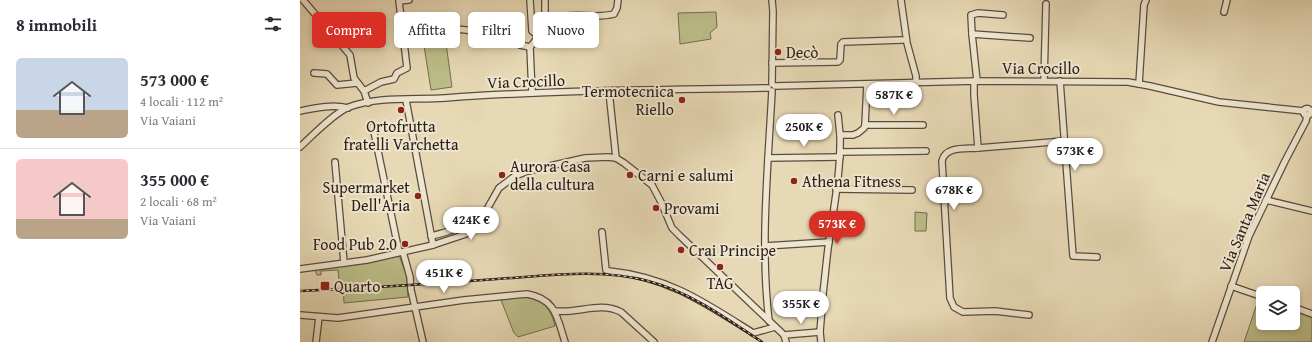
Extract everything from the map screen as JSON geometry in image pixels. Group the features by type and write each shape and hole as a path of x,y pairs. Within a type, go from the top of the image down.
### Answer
{"street":[{"path":"303,0 350,55 354,78 364,91 368,103"},
{"path":"364,91 381,82 394,79 397,73 407,68 399,1 410,0"},
{"path":"530,0 533,32"},
{"path":"545,0 545,12"},
{"path":"599,16 614,14 617,8 618,0"},
{"path":"769,321 766,295 765,246 772,87 772,0"},
{"path":"901,0 907,43 916,76 916,83"},
{"path":"1140,84 1144,5 1146,0"},
{"path":"1224,12 1227,0"},
{"path":"1044,81 1046,4"},
{"path":"978,148 971,17 973,14 1003,15"},
{"path":"460,29 501,34 513,39 520,45 530,47"},
{"path":"972,34 1030,38"},
{"path":"772,63 838,62 840,60 841,44 843,42 902,40"},
{"path":"532,93 530,47 533,44"},
{"path":"314,73 327,74 337,86 358,82"},
{"name":"Via Crocillo","path":"300,147 336,116 348,108 368,103 532,93 975,81 1128,82 1219,102 1309,112"},
{"path":"1060,81 1073,256 1097,257"},
{"path":"840,135 855,135 862,130 865,124 867,84"},
{"path":"609,91 616,158"},
{"path":"406,100 433,245"},
{"path":"300,111 342,106 348,108"},
{"name":"Via Santa Maria","path":"1212,342 1247,241 1309,112"},
{"path":"821,342 820,332 829,242 840,154 838,115"},
{"path":"865,124 923,125"},
{"path":"374,127 401,252 410,277 414,306 424,342"},
{"path":"1029,315 995,311 963,312 954,307 950,298 942,159 949,151 1064,141"},
{"path":"768,158 926,151"},
{"path":"300,268 367,260 433,245 466,234 487,209 499,188 515,176 528,171 585,158 601,156 616,158 652,185 672,228 784,335 786,342"},
{"path":"335,162 344,263"},
{"path":"836,189 912,190"},
{"path":"1266,200 1312,211"},
{"path":"431,236 478,220"},
{"path":"602,232 606,270 636,275 670,286 700,300 753,333 775,327"},
{"path":"765,246 829,242"},
{"path":"1231,286 1256,295"},
{"path":"300,315 338,318 414,306 527,294 536,295 546,301 555,311 565,342"},
{"path":"555,311 602,307 615,309 621,312 654,342"},
{"path":"1300,310 1312,314"},
{"path":"316,342 319,317"},
{"path":"784,335 820,332"}],"green space":[{"path":"716,12 717,27 710,33 711,39 680,44 678,13"},
{"path":"424,48 447,48 452,87 431,90"},
{"path":"915,212 927,213 926,231 915,231"},
{"path":"399,255 407,277 408,297 344,303 343,282 339,282 338,270 321,271 321,275 317,275 315,270"},
{"path":"523,297 540,302 545,306 551,314 555,326 518,337 514,333 501,300"},
{"path":"1256,307 1256,330 1300,330 1300,311 1312,315 1312,342 1244,342"}],"railway":[{"path":"300,291 572,274 611,275 648,281 678,292 707,307 762,342"}],"place":[{"name":"Decò","path":"778,52"},
{"name":"Termotecnica Riello","path":"682,100"},
{"name":"Ortofrutta fratelli Varchetta","path":"401,110"},
{"name":"Aurora Casa della cultura","path":"502,175"},
{"name":"Carni e salumi","path":"630,175"},
{"name":"Athena Fitness","path":"794,181"},
{"name":"Supermarket Dell'Aria","path":"418,196"},
{"name":"Provami","path":"656,208"},
{"name":"Food Pub 2.0","path":"405,244"},
{"name":"Crai Principe","path":"681,250"},
{"name":"TAG","path":"720,267"},
{"name":"Quarto","path":"325,286"}]}
